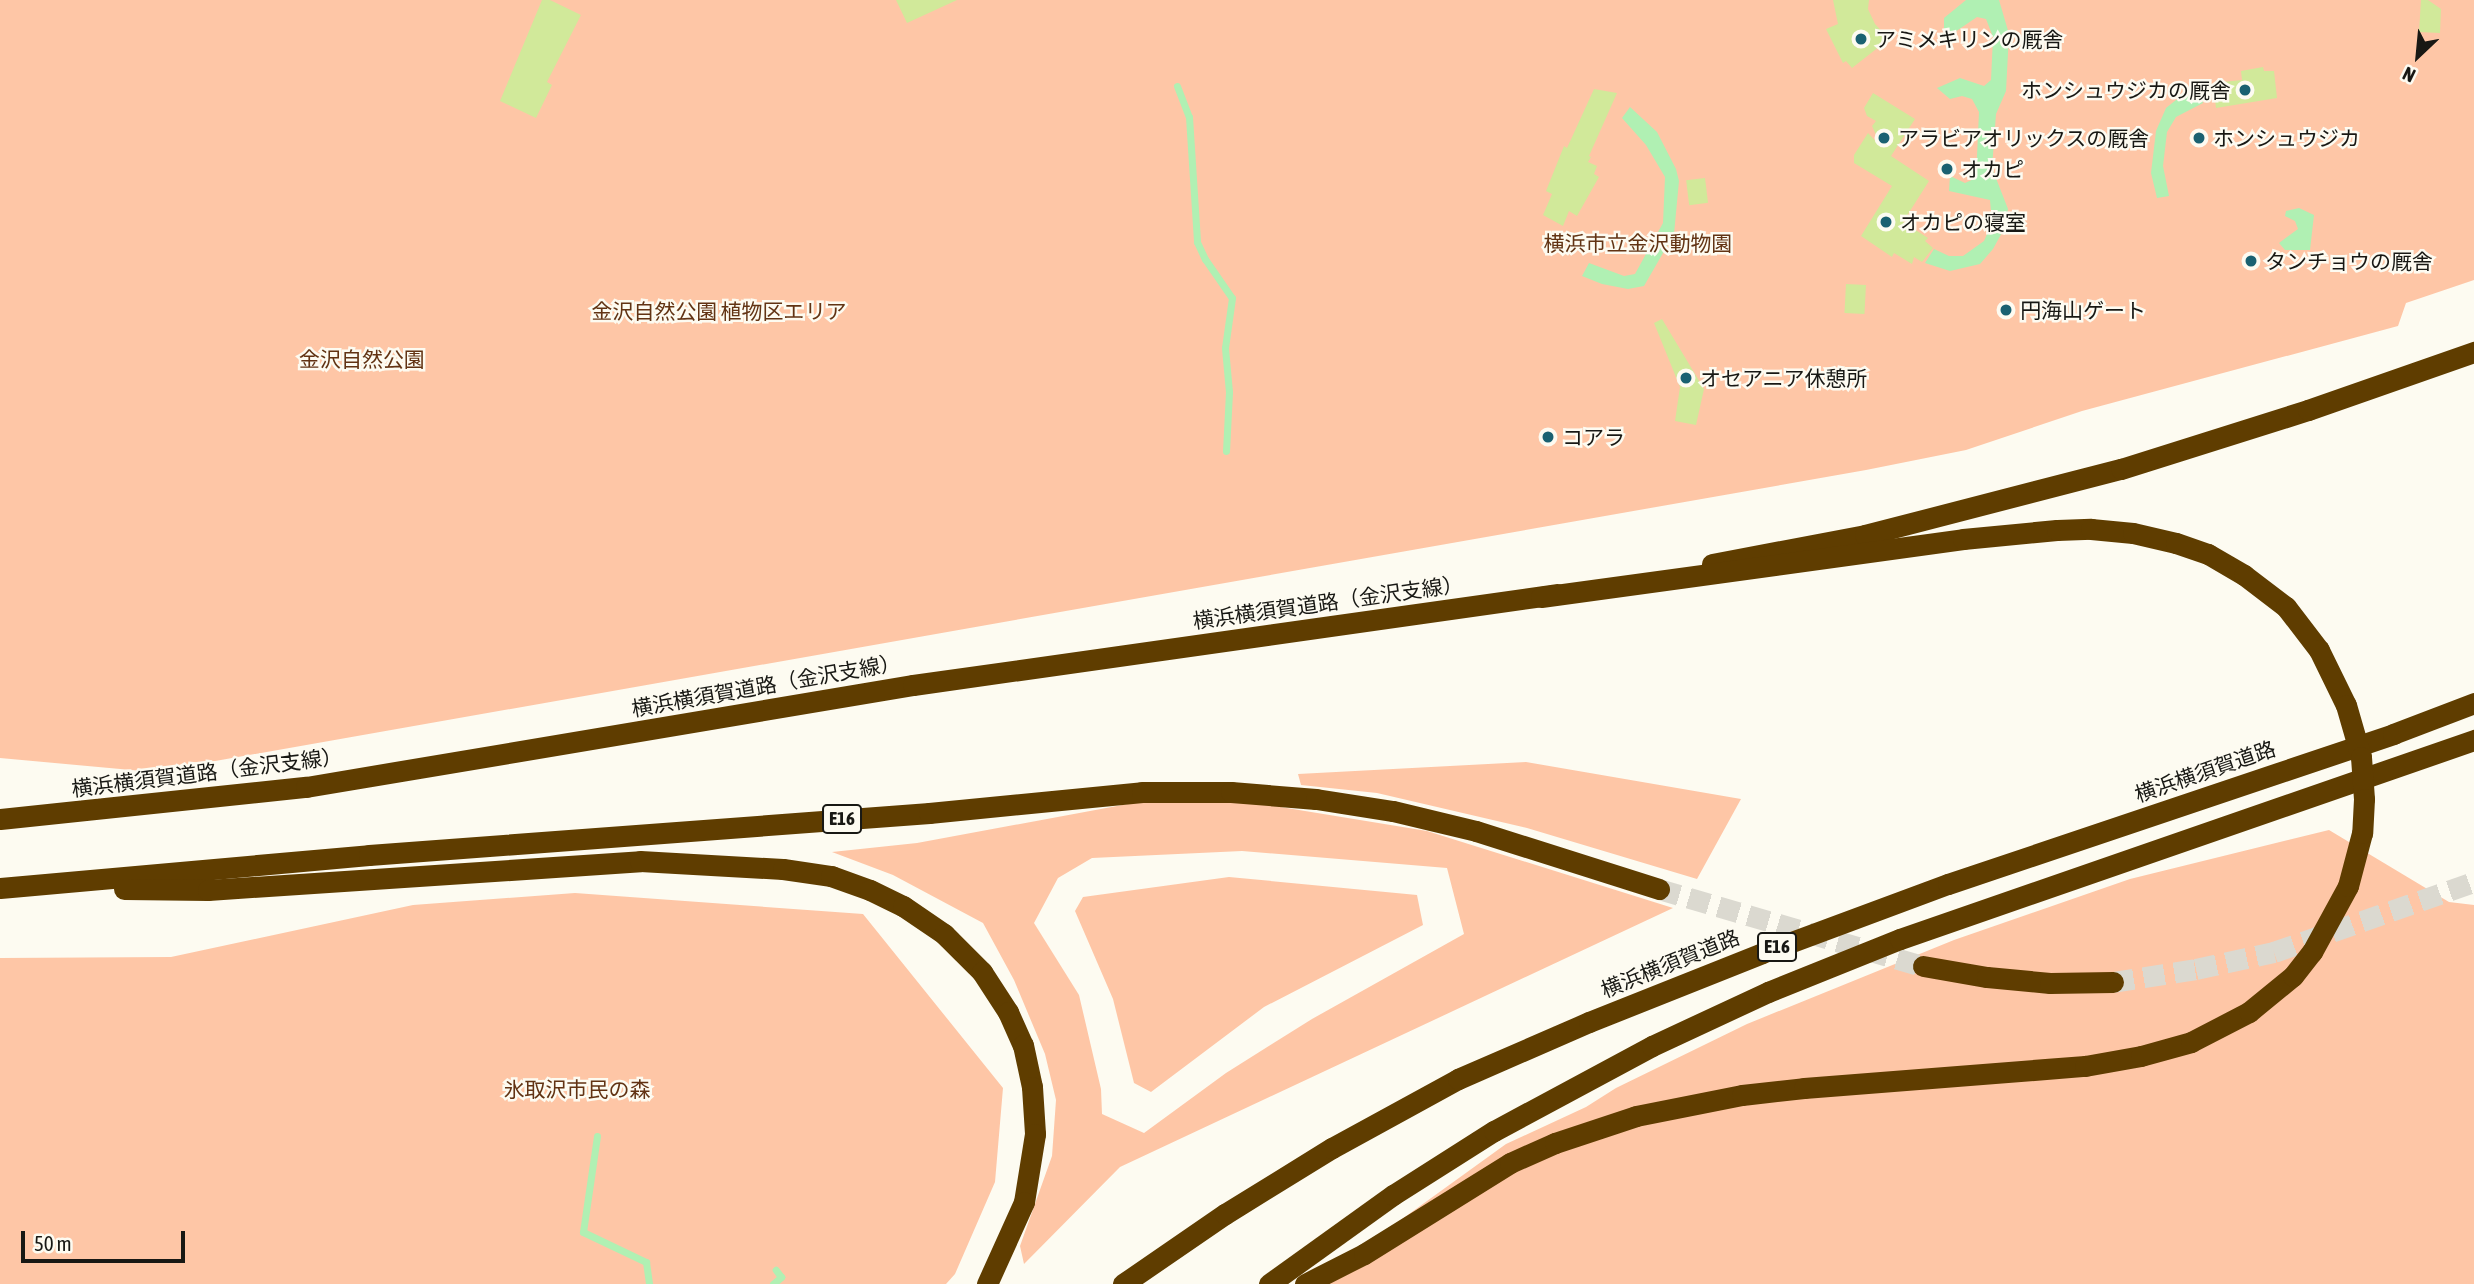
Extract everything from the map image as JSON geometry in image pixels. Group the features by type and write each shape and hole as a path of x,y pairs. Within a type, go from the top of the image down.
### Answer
{"highway":[{"path":"1541,597 1865,535 1963,512 2121,469 2308,410 2474,352"},
{"path":"1305,1284 1364,1254 1510,1163 1555,1143 1636,1116 1742,1095 1804,1088 2085,1066 2141,1056 2191,1042 2249,1012 2293,976 2312,952 2348,887 2362,833 2364,799 2356,738 2346,705 2319,650 2286,607 2244,575 2208,554 2133,533 2091,529 2057,530 1963,539 1541,597"},
{"name":"横浜横須賀道路（金沢支線）","path":"0,818 306,788 913,685 1541,597"},
{"name":"横浜横須賀道路","path":"1123,1284 1224,1214 1332,1148 1458,1079 1589,1022 1762,953 1948,884 2393,734 2474,703"},
{"name":"E16","path":"1269,1284 1393,1195 1494,1131 1652,1046 1768,992 1900,939 2474,740"},
{"name":"E16","path":"7,888 369,855 929,813 1154,792 1231,792 1304,798 1393,811 1476,831 1660,889"},
{"name":"E16","path":"7,888 208,890 640,861 783,869 831,876 870,890 903,906 944,934 982,972 1008,1012 1023,1045 1032,1087 1035,1134 1024,1202 987,1284"},
{"path":"1923,966 2038,982 2113,982"}],"green space":[{"name":"金沢自然公園","path":"0,0 2474,0 2474,280 2406,303 2398,326 2082,411 1966,450 1866,470 153,772 0,758"},
{"path":"1526,762 1741,799 1697,879 1527,828 1377,793 1301,785 1298,774"},
{"path":"1160,798 1262,804 1427,831 1673,908 1120,1167 1024,1264 1020,1246 1052,1156 1056,1100 1045,1054 1014,980 983,923 893,875 832,852 917,843","holes":["1242,851 1447,868 1464,934 1312,1019 1226,1073 1144,1133 1102,1114 1101,1089 1079,995 1034,923 1058,878 1092,858"]},
{"path":"2329,830 2449,902 2474,905 2474,1284 1312,1284 1506,1144 1586,1107 1616,1088 1747,1024 1954,940 2130,879"},
{"path":"1229,877 1417,895 1423,925 1264,1007 1151,1092 1134,1083 1113,999 1075,911 1083,897"},
{"name":"氷取沢市民の森","path":"575,893 863,914 1003,1088 995,1182 955,1274 946,1284 0,1284 0,958 171,957 413,905"}],"shaded area":[{"path":"1966,0 1999,0 2009,34 2006,91 1996,114 1992,168 2008,209 2004,229 1993,249 1980,264 1950,271 1925,263 1934,249 1949,256 1963,256 1984,241 1992,223 1990,200 1949,191 1950,176 1965,183 1976,178 1979,112 1972,99 1962,96 1950,99 1937,88 1960,78 1984,86 1991,80 1993,37 1986,19 1977,17 1952,34 1944,34 1944,18"},
{"path":"2200,92 2203,103 2176,117 2167,132 2163,166 2169,196 2157,198 2151,173 2156,131 2166,108 2176,100"},
{"path":"1630,107 1657,132 1676,169 1679,181 1674,234 1644,286 1628,289 1602,284 1582,276 1589,263 1624,276 1635,274 1663,223 1665,177 1646,145 1622,118"},
{"path":"2299,208 2314,215 2310,250 2285,250 2279,243 2298,229 2295,221 2285,216 2286,211"}],"building":[{"path":"542,0 550,0 581,15 547,82 552,85 536,118 500,101"},
{"path":"896,0 957,0 907,23"},
{"name":"アミメキリンの厩舎","path":"1833,0 1869,0 1868,9 1875,24 1889,39 1852,68 1846,61 1843,63 1826,29 1838,24"},
{"path":"2421,0 2428,0 2441,9 2440,33 2419,32"},
{"name":"ホンシュウジカの厩舎","path":"2263,67 2264,71 2274,71 2277,98 2216,108 2213,83 2242,80 2241,71"},
{"path":"1594,89 1617,93 1589,156 1591,157 1588,162 1597,166 1594,174 1599,177 1577,216 1569,211 1563,226 1543,215 1552,194 1546,191 1564,146 1567,148"},
{"path":"1873,93 1915,119 1891,156 1929,181 1903,222 1928,238 1925,241 1933,248 1922,262 1914,257 1912,264 1894,253 1892,257 1861,236 1892,186 1854,163 1854,155 1868,133 1882,148 1872,126 1876,121 1867,116 1864,108"},
{"path":"1705,178 1708,203 1689,205 1686,180"},
{"path":"1846,284 1866,285 1864,314 1844,313"},
{"name":"オセアニア休憩所","path":"1662,319 1704,389 1696,425 1675,421 1680,387 1654,323"}],"waterway":[{"path":"1177,86 1189,117 1197,242 1205,259 1232,298 1225,348 1229,392 1226,451"},
{"path":"597,1136 583,1232 646,1262 649,1284"},
{"path":"773,1284 781,1277 776,1270"}],"tunnel":[{"path":"2113,982 2196,969 2274,952 2474,882"},
{"path":"1659,889 1923,966"}],"place":[{"name":"アミメキリンの厩舎","path":"1861,39"},
{"name":"ホンシュウジカの厩舎","path":"2245,90"},
{"name":"アラビアオリックスの厩舎","path":"1884,138"},
{"name":"ホンシュウジカ","path":"2199,138"},
{"name":"オカピ","path":"1947,169"},
{"name":"オカピの寝室","path":"1886,222"},
{"name":"タンチョウの厩舎","path":"2251,261"},
{"name":"円海山ゲート","path":"2006,310"},
{"name":"オセアニア休憩所","path":"1686,378"},
{"name":"コアラ","path":"1548,437"}],"park label":[{"name":"横浜市立金沢動物園","path":"1638,243"},
{"name":"金沢自然公園 植物区エリア","path":"719,311"}]}
